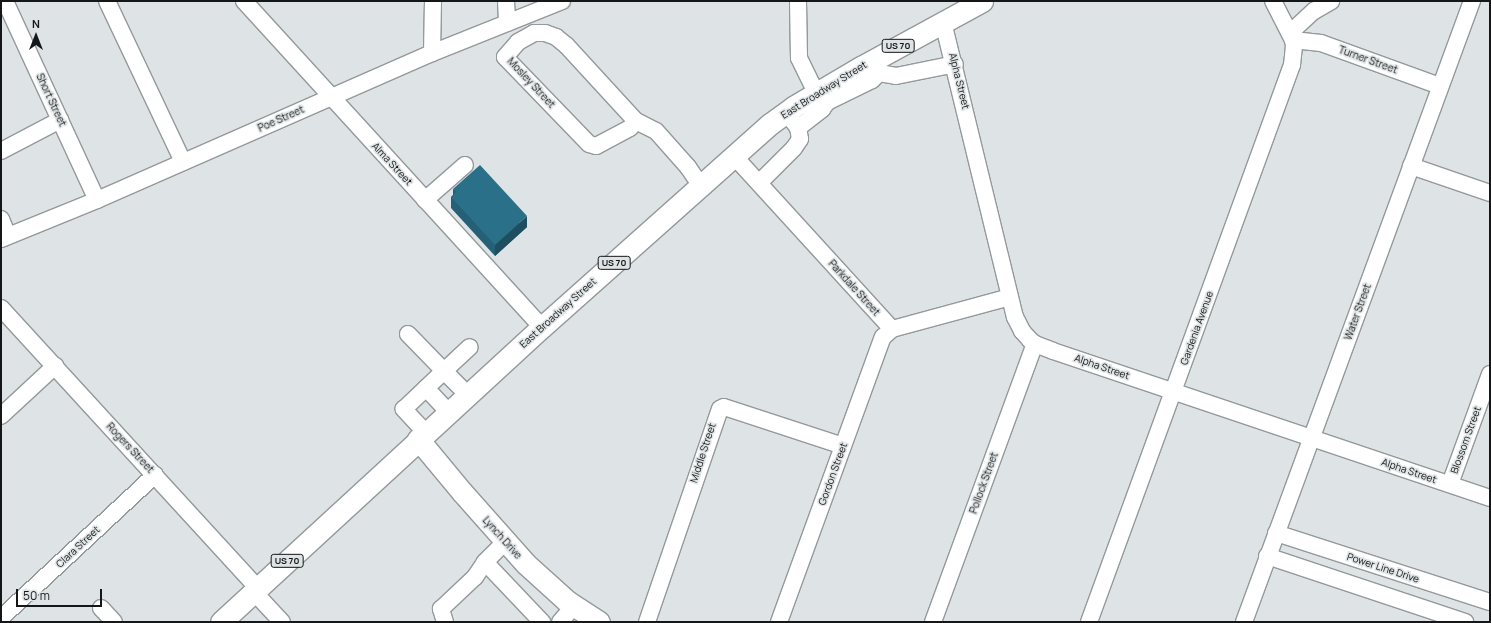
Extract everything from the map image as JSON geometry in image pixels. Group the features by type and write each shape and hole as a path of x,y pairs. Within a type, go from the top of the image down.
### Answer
{"main road":[{"name":"East Broadway Street","path":"221,622 467,394 734,156 792,120 822,95 877,66 943,22 982,1"},
{"name":"Lynch Drive","path":"422,436 506,542 526,564 574,606 599,622"}],"street":[{"name":"Short Street","path":"5,1 97,200"},
{"path":"107,1 183,162"},
{"name":"Alma Street","path":"244,1 542,327"},
{"path":"432,1 432,52"},
{"path":"506,1 507,23"},
{"name":"Poe Street","path":"5,237 97,200 432,52 562,1"},
{"path":"798,1 799,58 822,95"},
{"path":"1273,1 1292,36 1314,11 1331,1"},
{"name":"Water Street","path":"1244,622 1472,1"},
{"name":"Alpha Street","path":"943,22 955,64 1010,297 1018,325 1035,344 1490,498"},
{"name":"Mosley Street","path":"636,121 630,128 616,136 596,146 592,146 506,57 521,40 534,33 545,33 556,37 584,63 636,121 656,131 688,167 701,186"},
{"name":"Turner Street","path":"1292,36 1321,43 1440,86"},
{"name":"Gardenia Avenue","path":"1089,622 1292,65 1294,46 1292,36"},
{"path":"877,66 896,76 955,64"},
{"path":"1,151 60,120"},
{"path":"758,183 794,148 800,139 792,120"},
{"name":"Parkdale Street","path":"734,156 892,329"},
{"path":"425,200 465,165"},
{"path":"1411,166 1490,193"},
{"path":"1,219 5,237"},
{"path":"892,329 1010,297"},
{"name":"Rogers Street","path":"1,308 155,475 256,590 282,622"},
{"name":"Gordon Street","path":"779,622 883,337 892,329"},
{"path":"408,334 467,394"},
{"name":"Pollock Street","path":"933,622 1035,344"},
{"path":"422,436 404,409 470,347"},
{"path":"1,416 55,366"},
{"name":"Blossom Street","path":"1450,484 1490,374"},
{"path":"426,388 448,412"},
{"name":"Middle Street","path":"647,622 720,408 724,407 843,446"},
{"name":"Clara Street","path":"1,618 155,475"},
{"name":"Power Line Drive","path":"1276,533 1490,602"},
{"path":"445,622 441,609 475,576 485,562 506,542"},
{"path":"1267,556 1465,622"},
{"path":"485,562 542,622"},
{"path":"560,622 574,606"},
{"path":"101,608 114,622"}],"building":[{"path":"480,165 527,216 495,245 451,197 456,192 453,189"}]}
